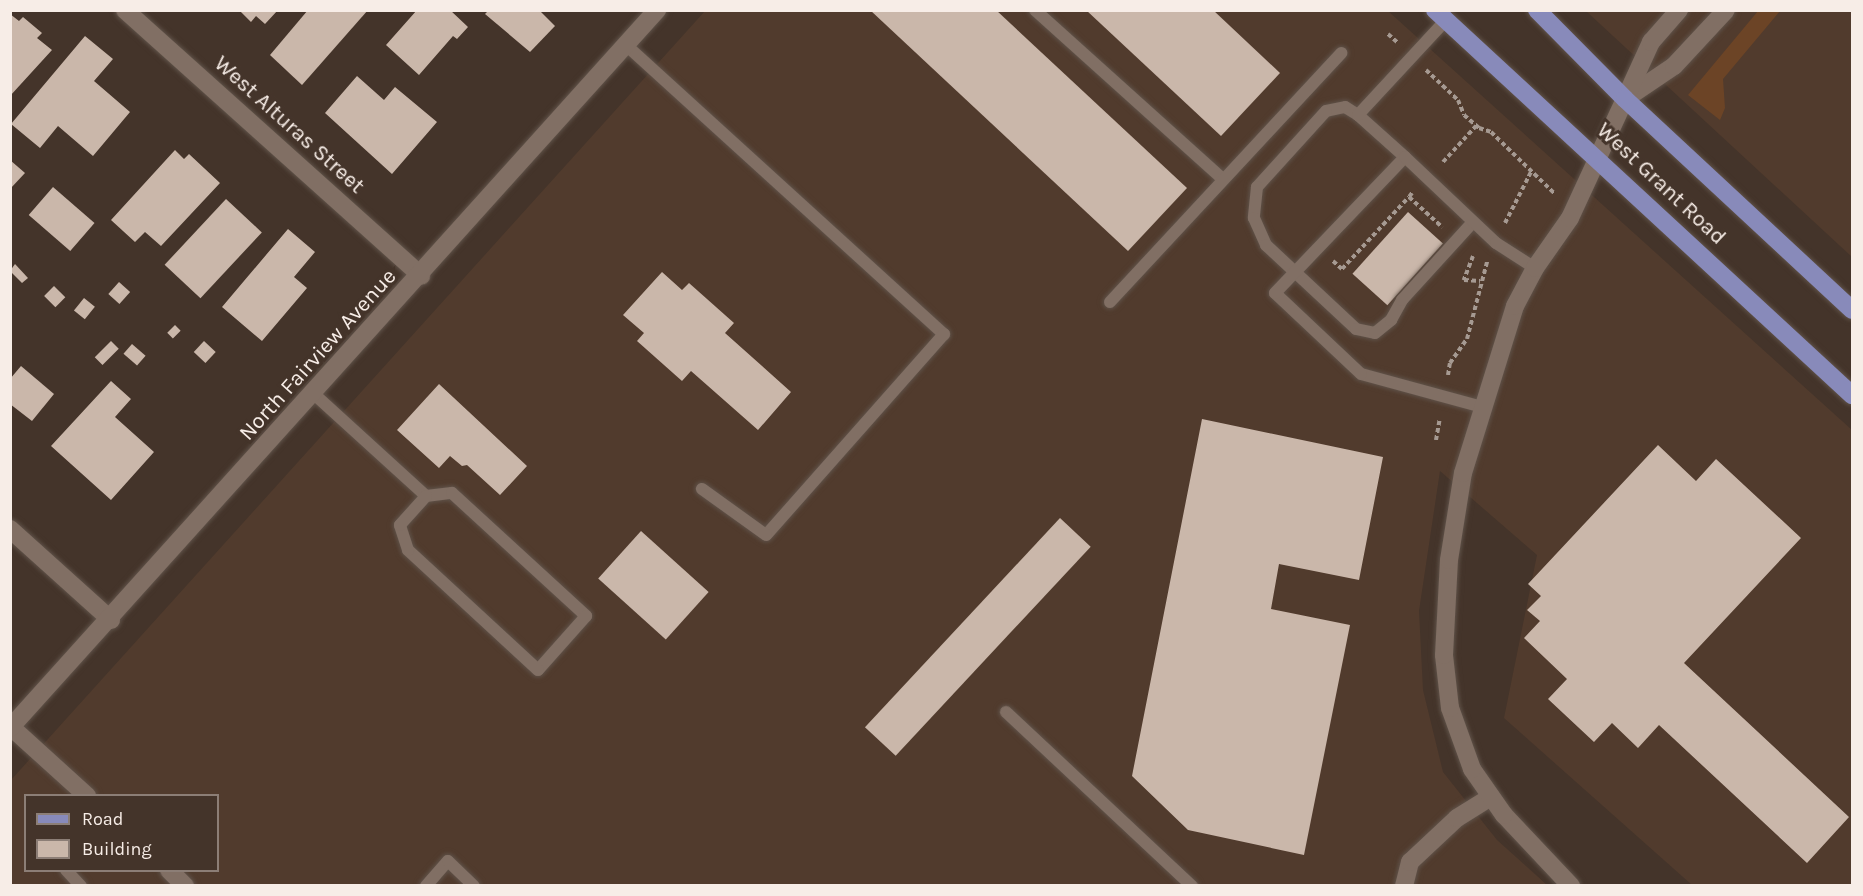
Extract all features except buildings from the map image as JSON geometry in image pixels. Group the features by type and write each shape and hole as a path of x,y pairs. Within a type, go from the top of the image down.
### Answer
{"main road":[{"name":"West Grant Road","path":"1538,10 1625,99 1852,310"},
{"name":"West Grant Road","path":"1440,15 1598,157 1852,395"}],"street":[{"name":"West Alturas Street","path":"125,10 421,276"},
{"name":"North Fairview Avenue","path":"11,727 111,620 421,276 657,10"},
{"path":"1571,885 1491,797 1472,769 1450,708 1444,655 1451,549 1463,473 1515,306 1534,268 1574,210 1652,42 1679,10"},
{"path":"1625,99 1674,66 1726,10"},
{"path":"10,529 111,620"},
{"path":"11,727 86,794"},
{"path":"1404,885 1410,862 1457,818 1491,797"},
{"path":"171,872 185,885"}],"lane":[{"path":"1035,10 1224,179"},
{"path":"1358,115 1412,57 1440,15"},
{"path":"626,45 944,334 766,535 702,489"},
{"path":"1110,302 1341,53"},
{"path":"1473,222 1402,300 1391,320 1375,333 1356,329 1295,272 1258,234 1254,218 1257,186 1326,111 1345,107 1358,115 1405,157 1496,243 1534,268"},
{"path":"1405,157 1275,293 1361,374 1482,407"},
{"path":"314,394 426,496 452,493 586,616 538,670 408,550 400,525 426,496"},
{"path":"1006,712 1192,885"},
{"path":"426,885 448,861 474,885"},
{"path":"68,872 81,885"}],"path":[{"path":"1388,34 1458,100 1464,115 1479,128 1491,132 1574,210"},
{"path":"1436,441 1450,363 1467,339 1479,305 1484,269 1531,172"},
{"path":"1319,247 1342,269 1409,197"}],"shaded area":[{"path":"705,11 1388,11 1852,430 1852,885 1692,885 1504,718 1537,555 1440,471 1419,611 1423,690 1443,772 1497,840 1547,885 11,886 11,780"},
{"path":"1586,11 1852,11 1852,257"},
{"path":"1758,11 1780,11 1723,79 1725,108 1720,120 1688,95"}]}
